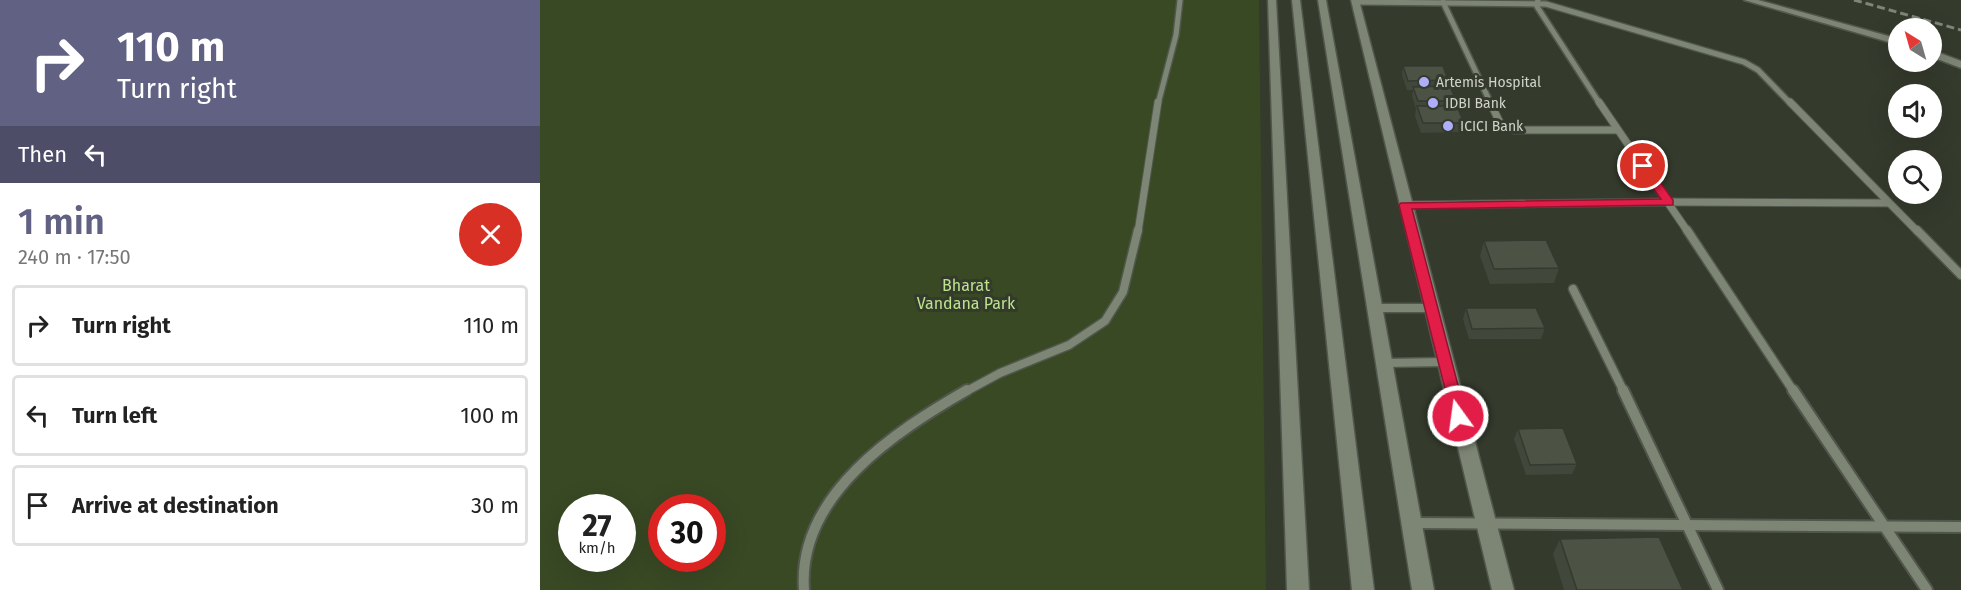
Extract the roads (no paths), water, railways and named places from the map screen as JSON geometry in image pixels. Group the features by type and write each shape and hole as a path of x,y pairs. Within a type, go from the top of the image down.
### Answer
{"street":[{"path":"1272,0 1298,590"},
{"path":"1296,0 1363,590"},
{"path":"1322,0 1423,590"},
{"path":"1748,0 1888,39"},
{"path":"1777,0 1888,32"},
{"path":"1355,1 1503,590"},
{"path":"1942,48 1961,55"},
{"path":"1942,57 1961,65"}],"lane":[{"path":"804,590 807,551 819,516 846,480 893,438 938,405 1001,372 1084,337 1106,321 1119,302 1129,272 1160,96 1180,0"},
{"path":"1355,1 1537,1 1723,54 1751,65 1888,203"},
{"path":"1537,1 1617,130 1669,202 1718,279 1927,590"},
{"path":"1443,2 1501,125 1514,130 1617,130"},
{"path":"1405,205 1669,202 1888,203"},
{"path":"1889,204 1961,275"},
{"path":"1573,289 1718,590"},
{"path":"1374,308 1431,308"},
{"path":"1384,363 1444,362"},
{"path":"1411,523 1961,527"}],"railway":[{"path":"1854,0 1961,30"}],"place":[{"name":"Artemis Hospital","path":"1424,82"},
{"name":"IDBI Bank","path":"1433,103"},
{"name":"ICICI Bank","path":"1448,126"}],"park label":[{"name":"Bharat Vandana Park","path":"966,294"}]}
